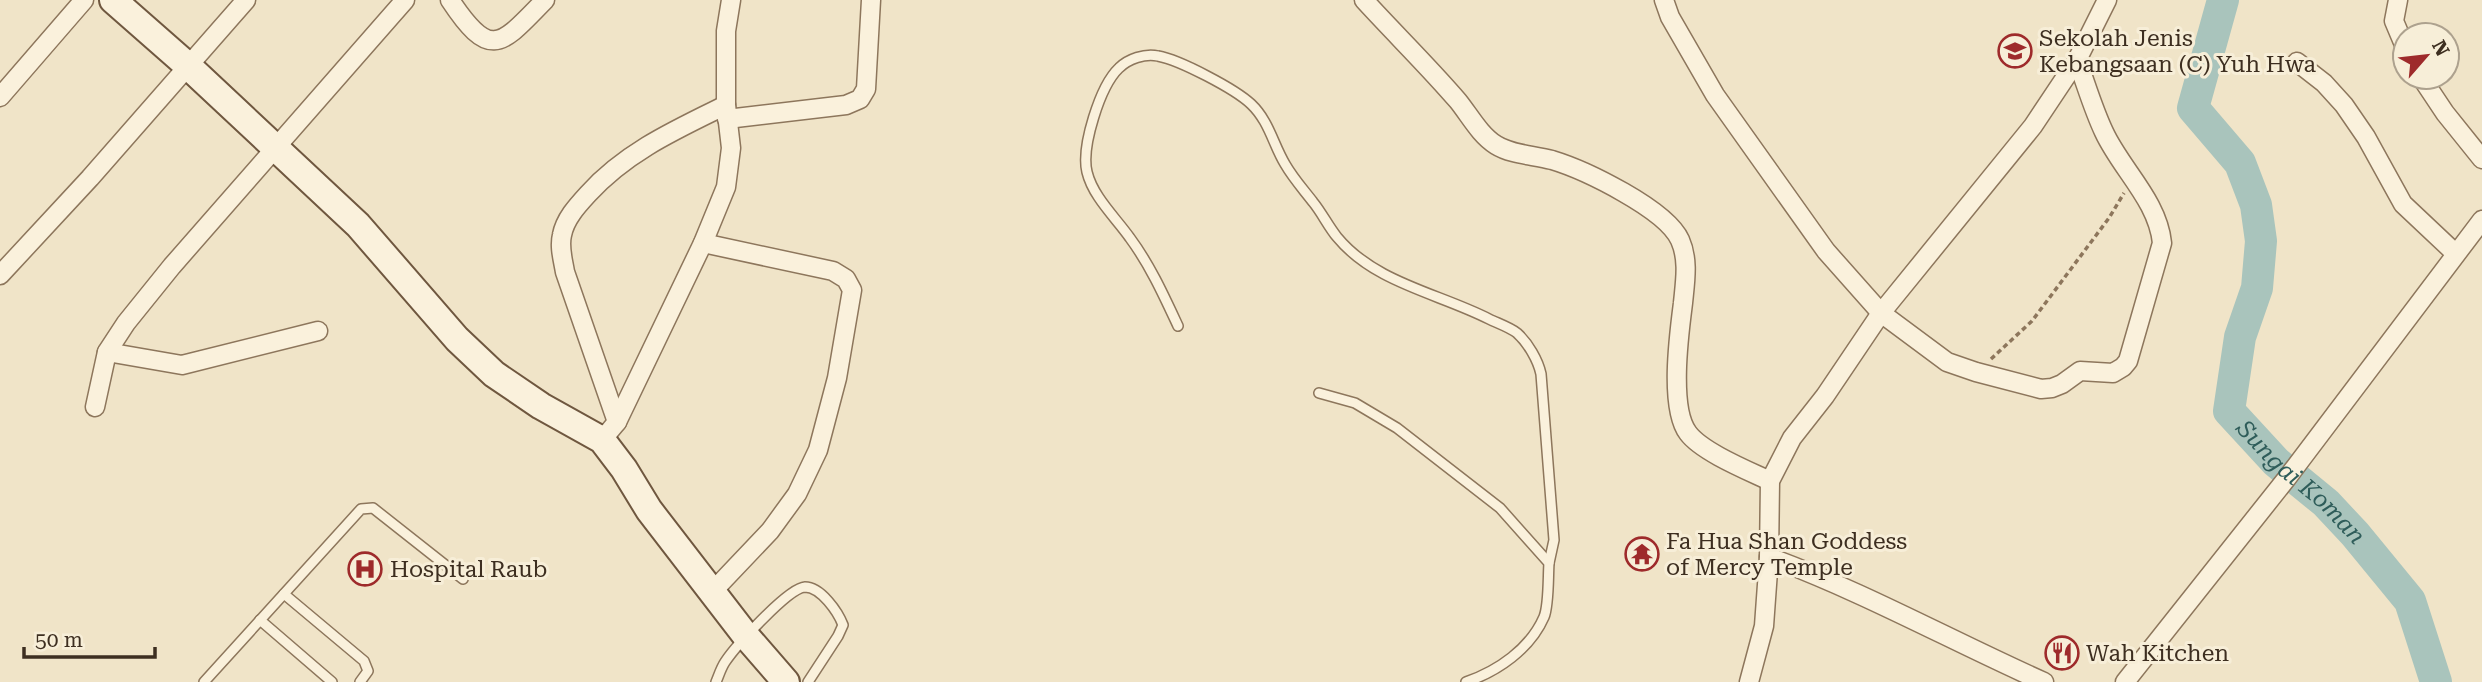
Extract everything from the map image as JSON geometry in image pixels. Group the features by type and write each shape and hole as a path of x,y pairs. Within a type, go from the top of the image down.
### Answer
{"street":[{"path":"0,97 84,0"},
{"path":"113,0 187,65 358,225 457,339 495,374 541,406 609,431"},
{"path":"0,275 90,178 246,0"},
{"path":"95,407 107,352 126,323 172,266 405,0"},
{"path":"450,0 472,29 490,41 510,36 545,0"},
{"path":"609,431 703,243 726,187 731,148 727,112 726,32 731,0"},
{"path":"786,682 746,636 649,510 609,431 565,272 561,249 562,235 567,220 600,181 648,144 727,112 846,105 860,99 866,89 871,0"},
{"path":"1364,0 1458,101 1493,143 1503,149 1554,161 1575,170 1640,201 1669,223 1681,242 1687,270 1676,389 1679,414 1688,433 1699,443 1733,464 1770,481"},
{"path":"1664,0 1670,17 1715,96 1826,251 1881,313 1947,362 2023,385 2052,388 2081,371 2113,373 2123,367 2128,361 2162,243 2161,230 2154,214 2104,133 2077,60"},
{"path":"1749,682 1764,626 1769,557 1770,481 1792,438 1825,396 1881,313 2033,126 2077,60 2107,0"},
{"path":"2394,21 2398,0"},
{"path":"2297,62 2324,83 2344,106 2366,136 2403,204 2455,253"},
{"path":"2430,91 2482,159"},
{"path":"2125,682 2287,478 2482,220"},
{"path":"703,243 833,271 846,279 852,290 828,415 813,461 797,494 770,531 713,592"},
{"path":"107,352 182,365 318,331"},
{"path":"1769,557 1922,623 2044,682"}],"lane":[{"path":"1178,326 1152,272 1096,192 1087,173 1086,156 1097,107 1109,82 1119,68 1146,55 1157,55 1175,61 1230,89 1251,104 1263,118 1294,179 1337,236 1362,262 1417,290 1462,305 1517,333 1538,362 1554,540 1549,563 1545,616 1521,650 1488,674 1466,682"},
{"path":"1319,393 1355,403 1397,428 1500,508 1549,563"},
{"path":"204,682 361,509 373,508 463,579"},
{"path":"716,682 723,665 746,636 793,591 805,587 816,590 839,615 843,625 808,682"},
{"path":"284,594 365,661 369,671 360,682"},
{"path":"260,621 332,682"}],"path":[{"path":"1976,372 2032,321 2109,218 2133,180"}],"waterway":[{"name":"Sungai Koman","path":"2223,0 2193,108 2240,163 2256,205 2261,241 2257,288 2240,337 2229,411 2276,462 2326,503 2410,601 2436,682"}],"place":[{"name":"Sekolah Jenis Kebangsaan (C) Yuh Hwa","path":"2015,51"},
{"name":"Fa Hua Shan Goddess of Mercy Temple","path":"1642,554"},
{"name":"Hospital Raub","path":"365,569"},
{"name":"Wah Kitchen","path":"2062,653"}]}
